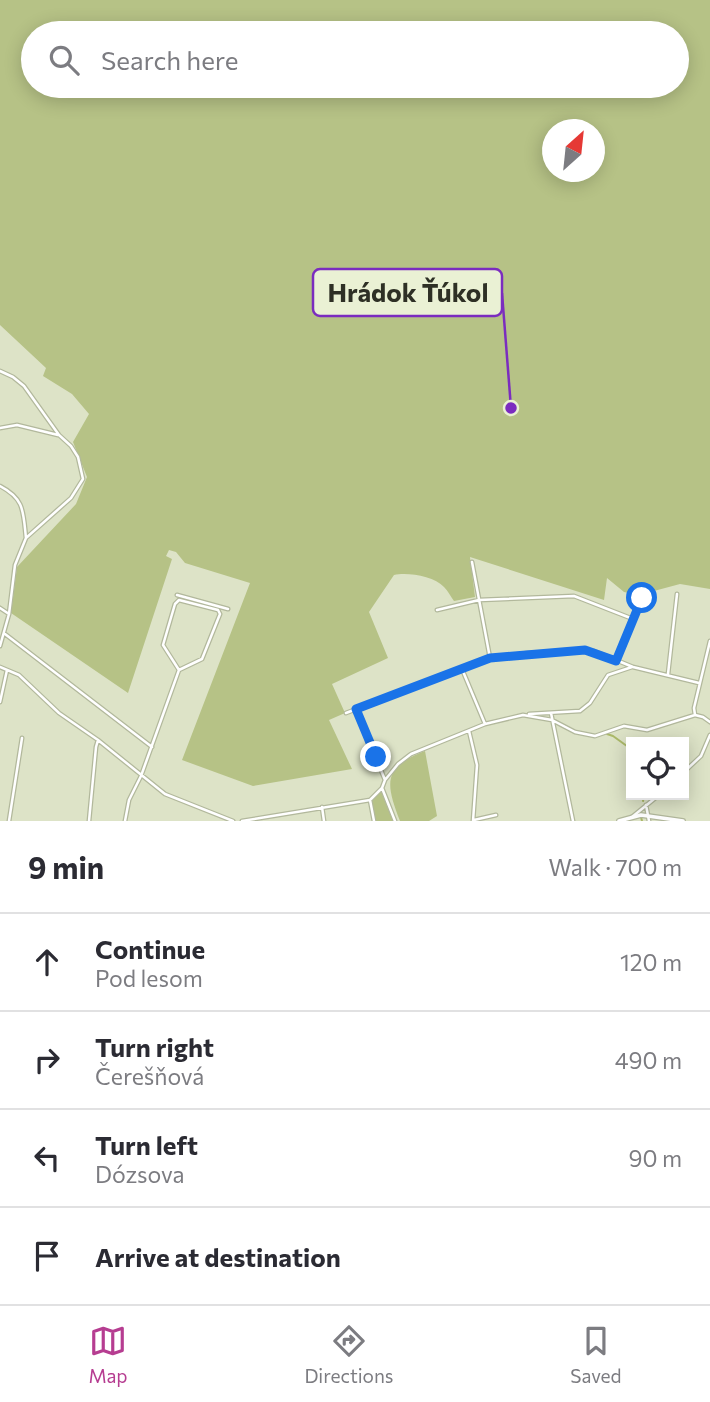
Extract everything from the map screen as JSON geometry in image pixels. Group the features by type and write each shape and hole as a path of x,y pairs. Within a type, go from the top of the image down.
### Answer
{"street":[{"path":"0,371 24,386 78,457 83,479 71,498 26,538 15,565 9,614 0,646"},
{"path":"0,428 17,425 59,435"},
{"path":"0,486 22,504 26,538"},
{"path":"472,562 490,658"},
{"path":"668,674 677,594"},
{"path":"177,595 190,601"},
{"path":"437,610 479,600 574,596 633,619"},
{"path":"616,661 642,598"},
{"path":"179,670 163,645 175,604 179,600 190,601 228,609"},
{"path":"125,821 129,800 141,776 179,670 202,659 220,614 210,606"},
{"path":"0,608 9,614"},
{"path":"5,634 152,747"},
{"path":"695,715 699,683 710,641"},
{"path":"346,713 490,658 585,650 633,667 699,683"},
{"path":"0,667 19,675 59,713 98,740 165,794 233,821"},
{"path":"242,821 370,800 382,788 398,764 411,754 485,724 523,715 580,711 590,702 608,675 633,667"},
{"path":"462,669 485,724"},
{"path":"0,702 6,670"},
{"path":"356,709 385,780"},
{"path":"551,713 573,821"},
{"path":"523,715 552,720 575,732 595,736 624,726 647,730 695,715 710,722"},
{"path":"469,731 477,765 474,820 496,815"},
{"path":"689,767 701,756 710,735"},
{"path":"9,821 22,738"},
{"path":"89,821 98,740"},
{"path":"382,788 395,821"},
{"path":"370,800 374,821"},
{"path":"632,817 652,800"},
{"path":"646,805 649,818"},
{"path":"322,807 324,821"},
{"path":"273,814 274,821"},
{"path":"619,821 632,817 683,821"}],"green space":[{"path":"0,0 710,0 710,589 680,584 639,595 624,592 607,578 604,600 470,557 475,597 454,601 444,587 434,580 413,575 394,575 369,612 388,658 332,684 345,713 329,720 352,769 253,786 182,760 250,583 185,563 176,552 169,550 166,556 172,559 128,693 11,613 17,567 76,504 87,477 73,442 89,414 72,394 43,376 46,368 0,325"},
{"path":"425,751 437,816 429,821 400,821 392,796 391,777 401,763"},
{"path":"381,791 393,821 373,821 370,803"}],"waterway":[{"path":"607,734 626,745"},
{"path":"641,817 642,821"}],"place":[{"name":"Hrádok Ťúkol","path":"511,408"}],"route":[{"path":"376,757 356,709 490,658 585,650 616,661 642,598"}]}
